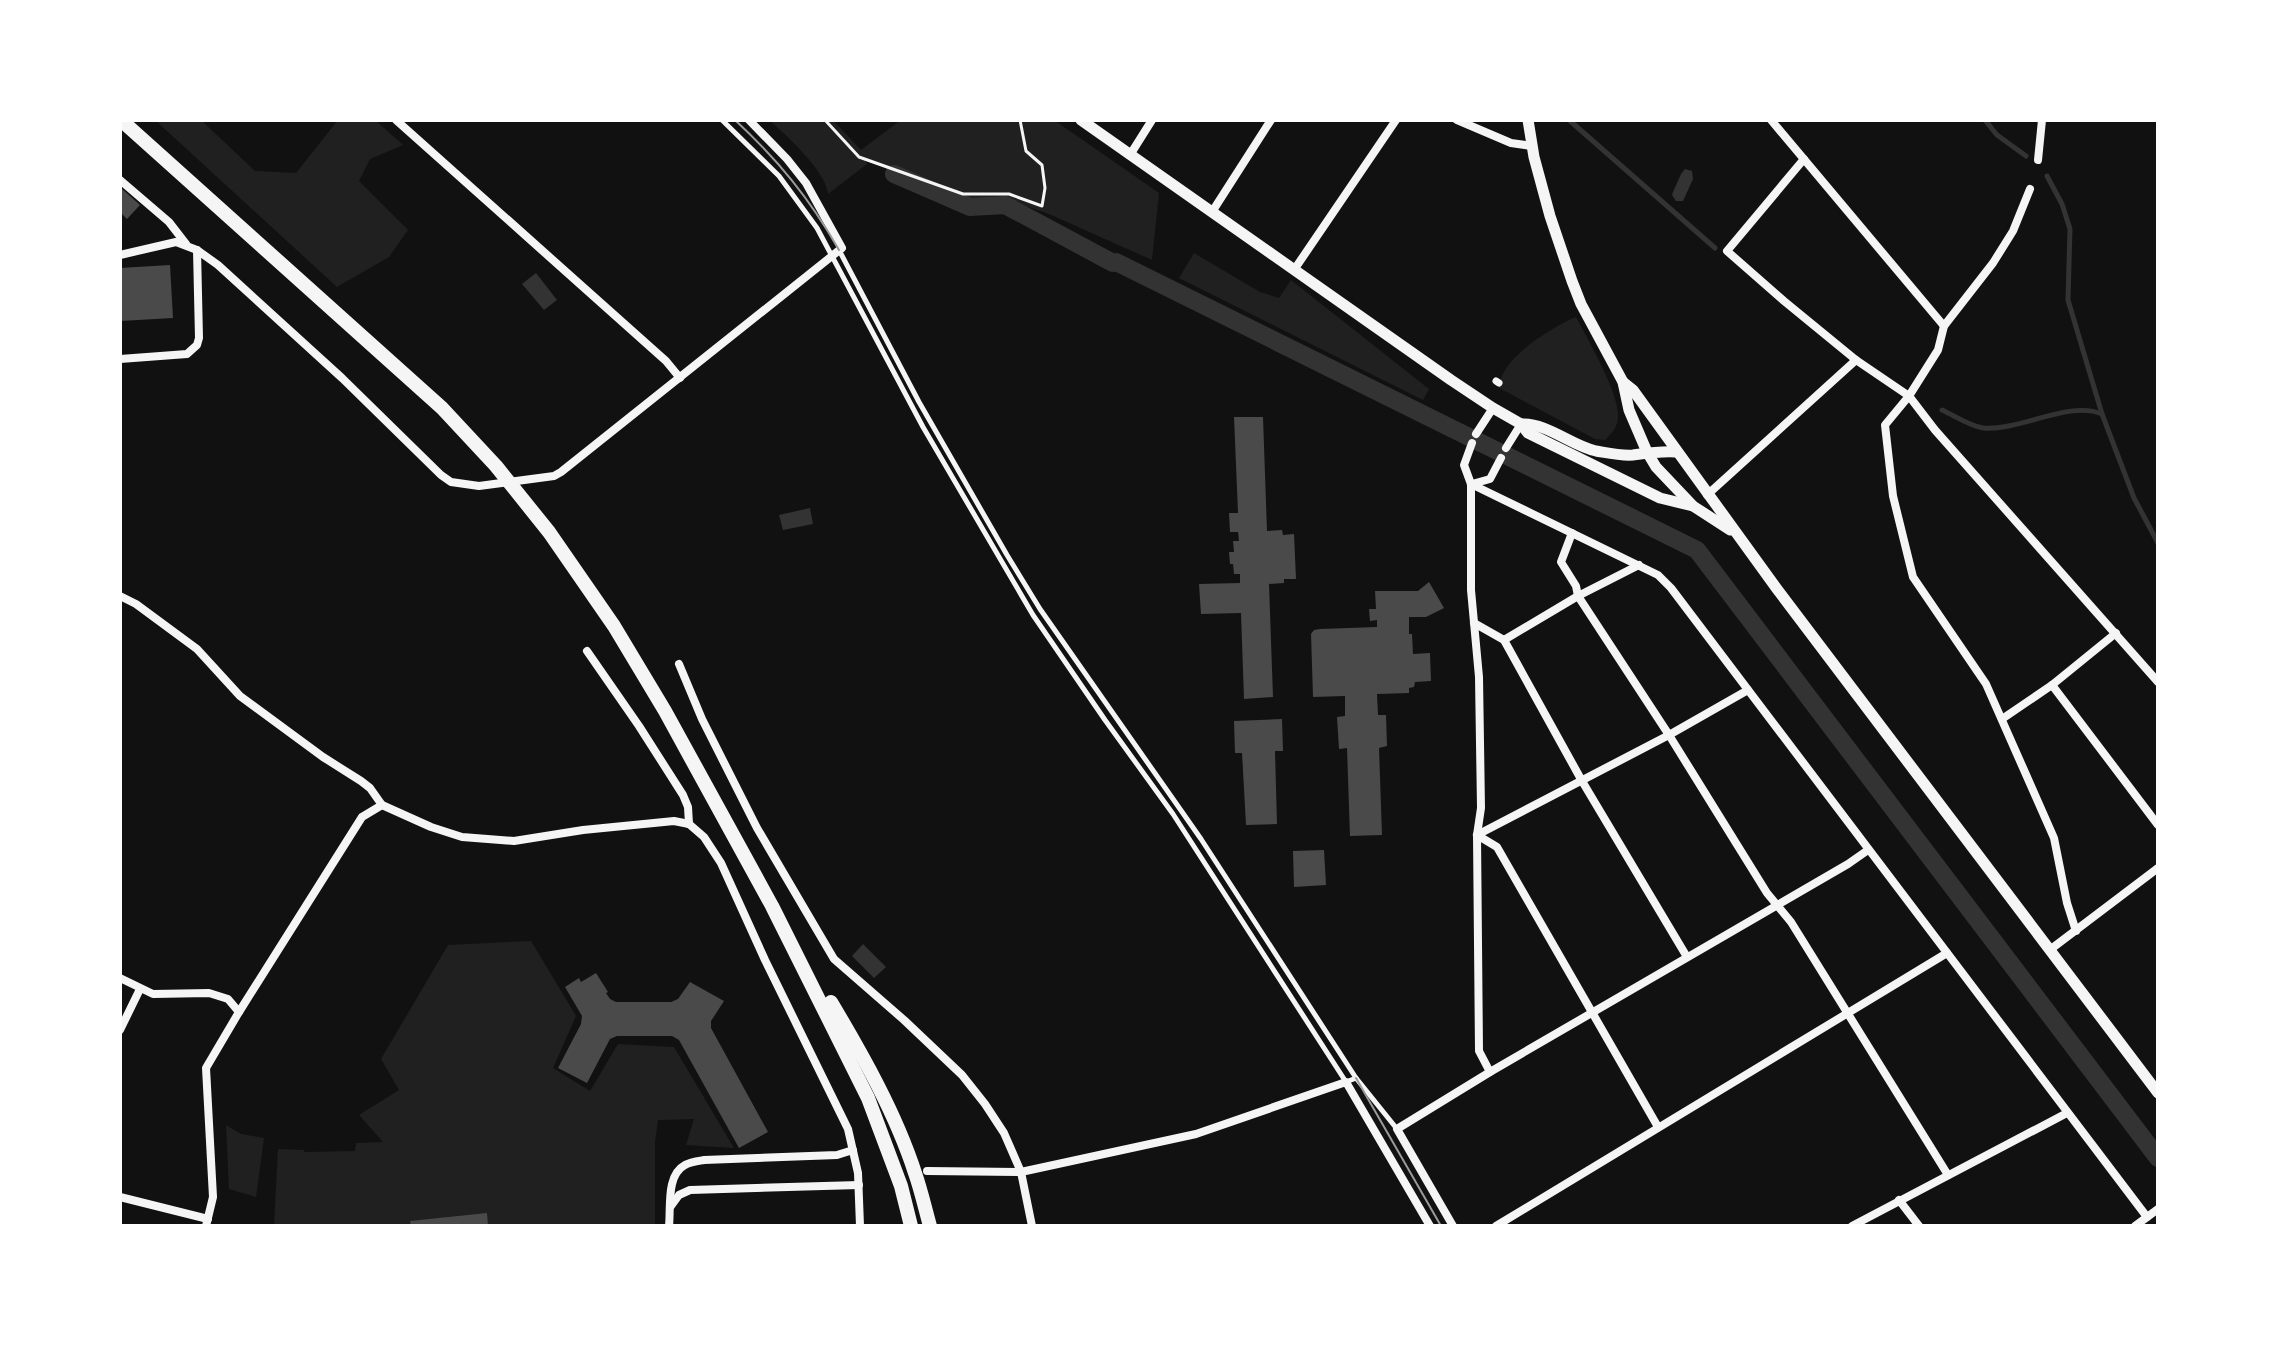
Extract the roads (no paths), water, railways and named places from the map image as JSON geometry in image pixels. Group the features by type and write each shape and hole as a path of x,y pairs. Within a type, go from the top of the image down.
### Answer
{"main road":[{"path":"121,120 442,408 496,466 549,532 614,626 665,711 772,906 853,1065 901,1186 911,1226"},
{"path":"772,906 848,1031 897,1125 915,1171 930,1226"},
{"path":"901,1186 901,1226"}],"street":[{"path":"396,120 666,361 680,378"},
{"path":"120,255 176,242 197,250 218,265 342,378 451,482 479,486 554,476 838,251 806,183 749,120"},
{"path":"1081,120 1493,408 1521,424 1528,433 1660,498 1693,506"},
{"path":"1130,155 1152,120"},
{"path":"1212,212 1271,120"},
{"path":"1294,270 1396,120"},
{"path":"1457,120 1511,143 1532,146"},
{"path":"1528,120 1550,216 1581,304 1623,382 1629,410 1647,452 1656,467 1693,506 1737,535"},
{"path":"1771,120 1944,326"},
{"path":"2038,160 2042,120"},
{"path":"1804,159 1727,251 1856,360 1909,396 1935,430 2158,682"},
{"path":"120,180 169,222 187,245"},
{"path":"2030,189 2007,242 1944,326 1938,350 1909,396 1885,425 1893,496 1913,577 1986,684 2054,838 2076,931"},
{"path":"120,359 187,354 197,345 197,250"},
{"path":"1693,506 1856,360"},
{"path":"1623,382 1633,390 1707,495 2158,1093"},
{"path":"1476,434 1493,408"},
{"path":"1521,424 1532,423 1591,450 1630,456 1647,452 1676,452"},
{"path":"1506,448 1521,424"},
{"path":"1472,443 1464,465 1471,484 1471,590 1479,677 1479,1051 1490,1072"},
{"path":"1471,484 1490,479 1501,458"},
{"path":"1471,484 1639,565 1658,575 1671,588 2155,1226"},
{"path":"1572,533 1561,562 1576,586 1578,596 1767,893 1791,922 1948,1175"},
{"path":"1504,640 1578,596 1639,565"},
{"path":"120,596 136,604 197,649 240,696 361,781 382,805 431,827 462,837 514,841 674,821 689,824 704,837 721,863 848,1129 859,1185 860,1226"},
{"path":"1474,623 1504,640 1582,781 1687,957"},
{"path":"2002,719 2052,685 2116,633"},
{"path":"587,651 683,795 688,807 689,824"},
{"path":"679,664 702,719 757,828 834,959 962,1075 1004,1133 1021,1172 1032,1226"},
{"path":"2052,685 2158,825"},
{"path":"1477,835 1669,735 1748,690"},
{"path":"120,1197 207,1222 213,1197 206,1068 362,817 382,805"},
{"path":"1477,835 1497,847 1658,1127"},
{"path":"1453,1226 1397,1129 1868,850"},
{"path":"2051,949 2158,868"},
{"path":"1496,1226 1947,953"},
{"path":"120,978 153,994 209,993 228,999 239,1012"},
{"path":"120,1030 140,989"},
{"path":"927,1171 1021,1172 1196,1134 1346,1082 1430,1226"},
{"path":"1852,1226 2067,1113"},
{"path":"669,1226 672,1182 676,1172 686,1163 837,1155 853,1150"},
{"path":"671,1206 679,1195 690,1190 859,1185"},
{"path":"1899,1200 1919,1226"},
{"path":"2135,1226 2158,1209"}],"lane":[{"path":"722,120 779,176 838,251 919,402 1023,582 1201,839 1356,1078 1397,1129"},
{"path":"838,251 923,427 1033,615 1173,814 1346,1082 1356,1078"}],"waterway":[{"path":"1569,120 1715,248"},
{"path":"1985,120 1997,135 2026,156"},
{"path":"894,174 970,207 1005,205 1113,263 1697,550 2158,1158"},
{"path":"2047,176 2062,204 2070,229 2068,300 2102,414 2134,498 2158,543"},
{"path":"1942,410 1983,428 1998,428 2075,411 2102,414"}],"tram line":[{"path":"735,120 792,181 839,250"},
{"path":"1356,1078 1441,1226"}]}
